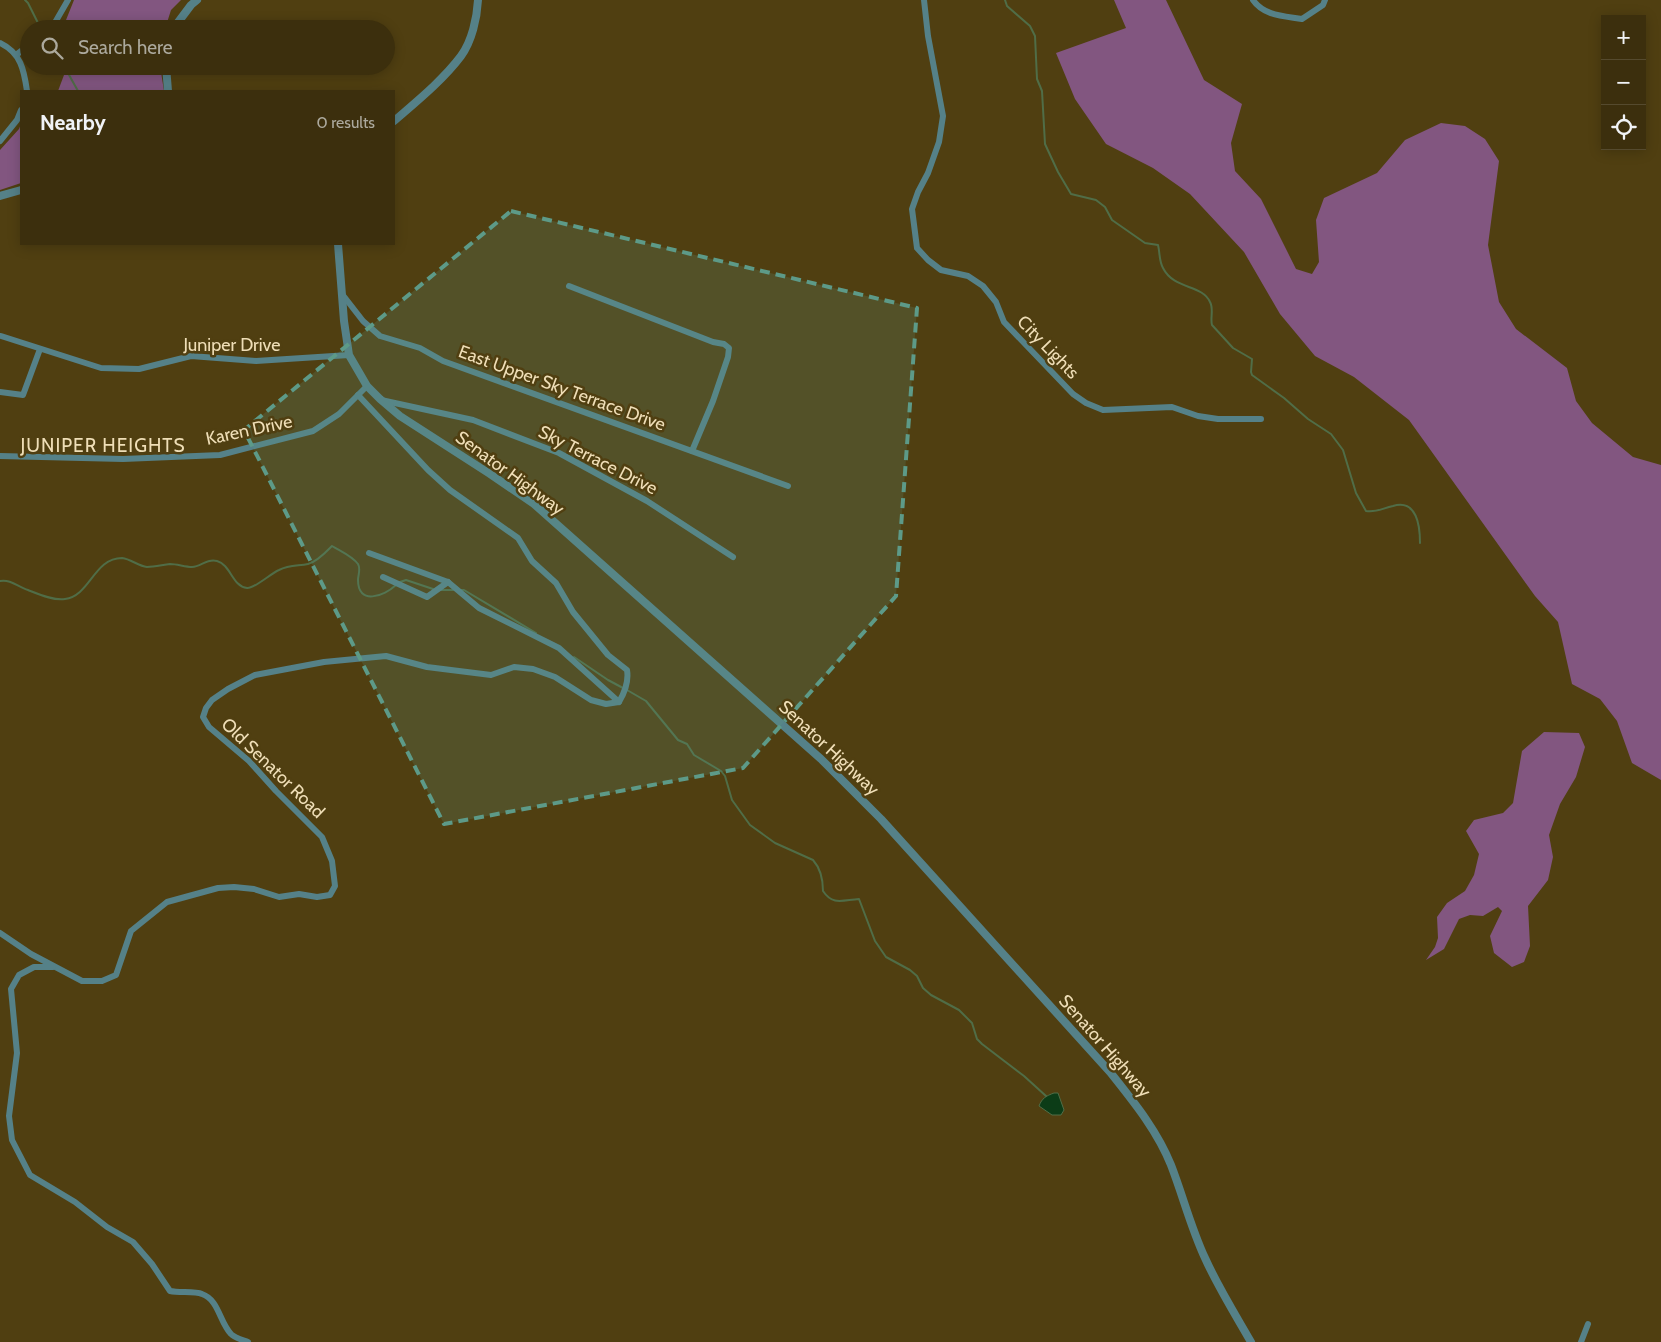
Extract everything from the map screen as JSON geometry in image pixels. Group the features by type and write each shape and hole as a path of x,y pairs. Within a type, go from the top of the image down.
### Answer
{"street":[{"path":"57,20 68,0"},
{"path":"180,20 197,0"},
{"path":"395,120 424,94 462,54 474,24 478,0"},
{"name":"City Lights","path":"924,0 928,36 943,116 939,142 912,209 917,248 928,260 942,270 968,276 983,286 996,302 1004,322 1073,394 1086,403 1103,410 1172,408 1198,416 1218,419 1261,419"},
{"path":"1253,0 1257,6 1268,13 1302,19 1324,2"},
{"path":"0,43 16,55 20,63"},
{"path":"16,55 20,52"},
{"path":"25,75 27,90"},
{"path":"167,75 168,90"},
{"path":"0,141 17,120 20,112"},
{"path":"0,196 20,190"},
{"name":"Senator Highway","path":"338,245 344,321 349,355 367,386 400,416 534,504 821,759 881,819 1110,1072 1136,1104 1153,1130 1170,1163 1190,1223 1220,1289 1252,1342"},
{"path":"569,286 729,348 728,357 713,401 692,451"},
{"name":"East Upper Sky Terrace Drive","path":"342,294 363,320 380,336 420,348 443,361 788,486"},
{"name":"Juniper Drive","path":"1,336 101,368 139,369 191,356 256,361 349,355"},
{"path":"0,392 23,395 40,349"},
{"name":"Karen Drive","path":"0,456 123,459 220,455 313,431 339,414 367,386"},
{"path":"358,395 428,470 450,490 518,538 532,561 556,583 573,612 608,655 627,670 626,690 619,702 560,648 479,608 448,582 369,553"},
{"name":"Sky Terrace Drive","path":"380,399 473,420 558,453 647,501 733,557"},
{"path":"383,577 427,597 448,582"},
{"name":"Old Senator Road","path":"0,933 31,954 82,981 102,981 116,975 131,931 167,902 218,888 234,887 254,889 279,897 299,894 317,897 330,896 335,886 332,860 322,837 249,762 209,727 203,717 206,708 212,700 228,689 255,676 324,662 386,656 427,667 491,675 514,667 533,669 556,676 592,700 606,704 619,702"},
{"path":"57,967 34,967 18,975 11,989 17,1053 9,1116 12,1140 30,1175 75,1202 107,1227 132,1242 152,1264 170,1291 200,1293 213,1300 224,1324 232,1335 248,1342"},
{"path":"1581,1342 1588,1324"}],"highlighted area":[{"path":"511,211 917,308 896,596 743,768 444,824 244,430"}],"shaded area":[{"path":"74,0 181,0 171,10 168,20 66,20"},
{"path":"1114,0 1166,0 1204,80 1242,104 1231,143 1235,171 1261,199 1296,269 1312,274 1319,262 1316,220 1324,198 1377,173 1405,140 1441,123 1465,126 1485,139 1499,161 1488,245 1499,302 1516,329 1567,368 1576,401 1592,423 1633,457 1661,465 1661,780 1632,763 1617,721 1600,699 1572,684 1558,622 1535,596 1409,420 1354,377 1315,356 1280,314 1244,252 1190,194 1153,168 1106,144 1075,99 1056,53 1126,28"},
{"path":"64,75 161,75 164,90 58,90"},
{"path":"20,126 20,183 0,190 0,150"},
{"path":"1544,732 1579,733 1585,747 1576,777 1560,804 1549,835 1553,857 1548,880 1528,906 1530,946 1524,962 1512,967 1494,953 1490,936 1502,911 1498,907 1483,916 1470,915 1459,919 1444,949 1426,960 1435,947 1438,938 1437,917 1447,903 1465,891 1474,875 1479,854 1466,831 1474,820 1503,813 1513,803 1522,751"},
{"path":"1054,1093 1058,1093 1064,1110 1061,1115 1052,1115 1039,1106 1041,1101"}],"waterway":[{"path":"25,0 36,20"},
{"path":"1005,0 1007,6 1030,26 1035,36 1037,79 1042,91 1045,144 1071,194 1096,200 1105,207 1112,220 1145,243 1158,245 1161,263 1168,275 1181,284 1206,296 1211,305 1212,325 1233,348 1252,359 1252,375 1284,398 1308,419 1331,434 1343,450 1356,493 1366,511 1376,511 1401,505 1407,506 1416,516 1420,543"},
{"path":"69,75 77,90"},
{"path":"0,581 11,582 46,597 65,599 81,591 98,570 113,560 122,558 147,567 170,564 192,567 213,560 222,563 238,584 250,588 283,568 304,565 315,561 332,546 358,564 359,588 362,593 367,596 379,595 396,585"},
{"path":"400,582 406,580 433,589"},
{"path":"441,590 453,590"},
{"path":"461,590 536,633"},
{"path":"574,657 623,688"},
{"path":"627,690 646,701 678,740 687,744 694,755 721,771 725,776 732,800 750,825 775,843 816,863 822,878 823,891 827,896 839,901 859,899 875,941 886,957 910,970 917,976 923,988 931,995 959,1010 972,1023 977,1039 982,1044 1024,1076 1046,1096"}],"district":[{"name":"JUNIPER HEIGHTS","path":"103,445"}]}
